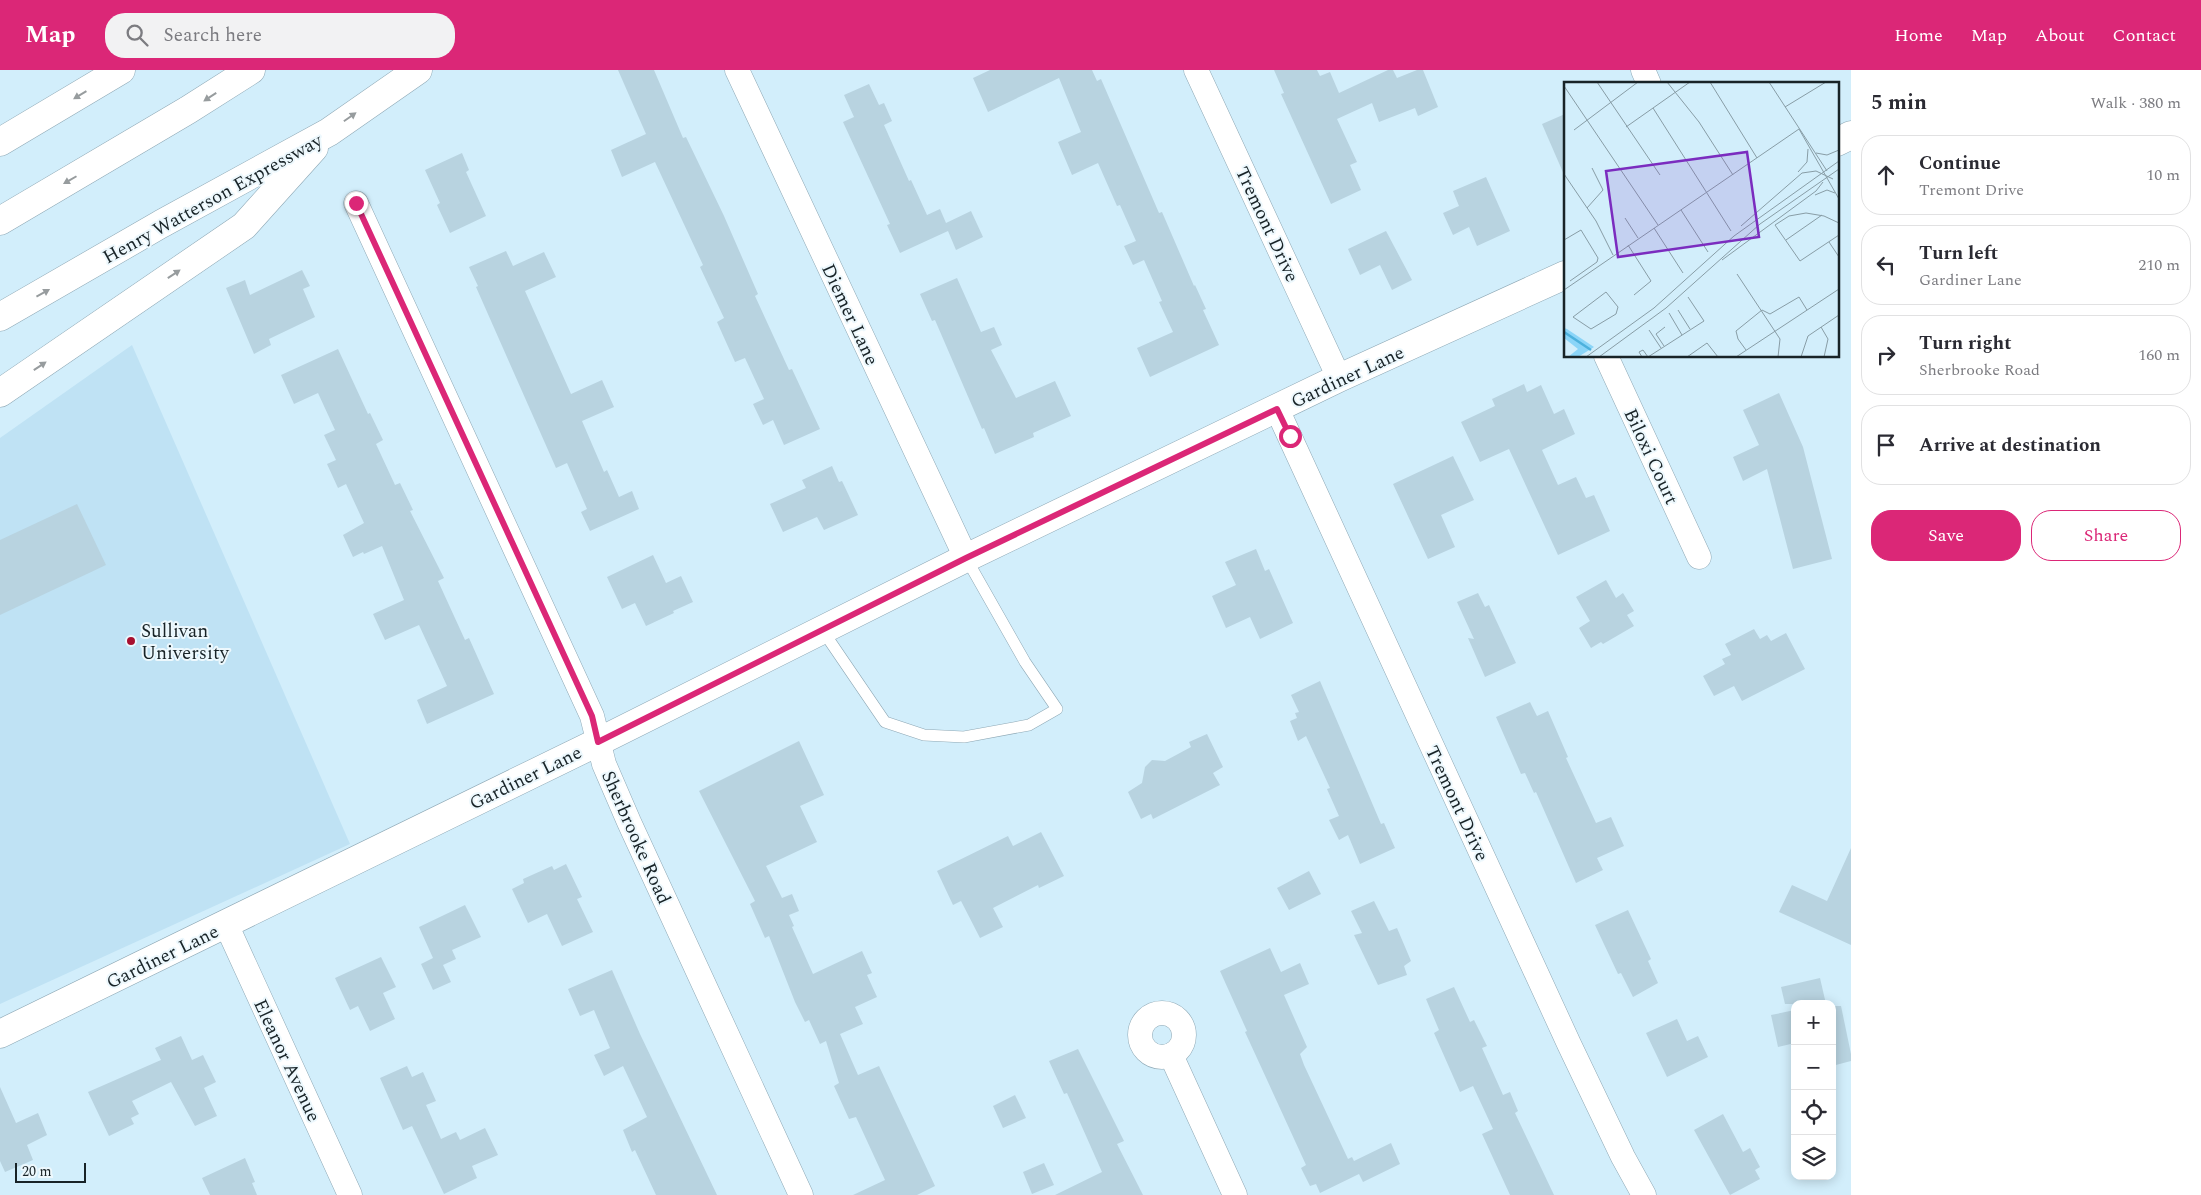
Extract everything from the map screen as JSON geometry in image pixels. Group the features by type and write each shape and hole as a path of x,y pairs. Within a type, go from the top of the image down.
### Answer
{"main road":[{"path":"0,142 121,70"},
{"path":"0,221 188,110 250,70"},
{"name":"Henry Watterson Expressway","path":"0,317 161,224 329,132 418,70"},
{"path":"0,393 244,226 329,132"},
{"path":"1838,142 1851,135"},
{"name":"Gardiner Lane","path":"0,1034 598,742 966,558 1339,378 1564,275"}],"street":[{"name":"Diemer Lane","path":"737,70 966,558"},
{"name":"Tremont Drive","path":"1196,70 1339,378"},
{"path":"1643,70 1648,82"},
{"name":"Sherbrooke Road","path":"356,203 592,716 604,764 629,822 801,1195"},
{"name":"Biloxi Court","path":"1607,358 1699,556"},
{"name":"Tremont Drive","path":"1277,409 1569,1044 1623,1157 1644,1195"},
{"name":"Eleanor Avenue","path":"226,924 350,1195"},
{"path":"1171,1055 1235,1195"}],"lane":[{"path":"823,631 885,722 924,735 964,737 1029,725 1057,709 1025,662 966,558"}],"shaded area":[{"name":"Sullivan University","path":"132,345 350,844 0,1004 0,438"}],"building":[{"path":"618,70 654,70 683,138 686,137 724,216 758,294 755,296 789,370 792,369 820,429 784,445 773,420 763,425 753,404 764,399 745,358 735,362 717,322 724,318 700,267 703,265 655,162 622,177 611,150 646,134"},
{"path":"990,70 1092,70 1097,81 1101,79 1159,213 1162,212 1206,309 1203,310 1219,345 1150,377 1137,348 1173,332 1159,302 1162,301 1144,260 1133,265 1124,246 1136,241 1120,205 1117,206 1098,163 1072,175 1058,142 1081,132 1059,78 988,112 973,78"},
{"path":"1274,70 1317,70 1320,76 1330,72 1339,93 1388,70 1393,70 1397,78 1417,70 1423,70 1438,107 1418,116 1415,108 1379,122 1372,103 1337,119 1357,162 1350,165 1361,190 1331,204 1281,94 1284,93"},
{"path":"869,84 879,105 884,103 892,121 884,125 909,181 911,180 927,215 940,209 946,223 971,211 983,237 956,250 948,231 900,253 887,225 890,224 843,122 854,117 844,95"},
{"path":"1564,114 1564,175 1542,124"},
{"path":"462,153 469,170 466,172 486,216 450,233 437,205 440,203 425,170"},
{"path":"1486,177 1510,231 1477,246 1469,227 1453,235 1443,213 1459,206 1453,191"},
{"path":"1386,231 1412,280 1392,290 1380,265 1360,275 1348,249"},
{"path":"506,251 513,266 544,252 556,277 525,291 571,394 602,380 614,407 582,421 604,472 607,470 619,497 632,491 639,509 590,531 581,512 587,509 567,463 556,468 476,287 478,286 469,267"},
{"path":"302,270 310,286 303,289 315,317 269,339 271,345 254,354 226,288 245,280 250,295"},
{"path":"957,278 981,332 994,327 1002,345 991,350 1016,398 1055,381 1071,416 1033,433 1034,437 995,454 984,428 982,429 935,320 932,321 920,294"},
{"path":"338,349 368,414 370,413 383,440 376,444 395,485 400,483 413,510 410,511 444,578 438,581 465,640 469,638 494,694 427,724 417,700 447,686 419,625 385,640 373,614 404,600 382,546 353,557 343,535 364,523 346,484 338,488 327,464 336,460 324,435 335,430 318,393 294,404 281,375"},
{"path":"1524,384 1527,392 1541,385 1554,414 1564,409 1575,434 1542,450 1558,485 1576,477 1586,498 1594,495 1610,531 1558,555 1509,449 1480,462 1461,422 1495,406 1492,399"},
{"path":"1779,393 1803,447 1832,559 1793,569 1767,469 1743,481 1733,457 1759,445 1743,410"},
{"path":"1453,456 1474,500 1441,515 1455,547 1428,559 1393,484"},
{"path":"832,466 839,482 842,481 858,515 824,530 817,517 783,532 770,504 806,488 802,480"},
{"path":"77,504 106,565 0,615 0,540"},
{"path":"1256,549 1265,571 1269,569 1293,623 1260,639 1250,617 1226,628 1212,596 1236,585 1225,562"},
{"path":"653,555 666,583 681,576 693,602 646,626 635,603 622,609 607,577"},
{"path":"1606,580 1616,598 1623,593 1634,611 1627,615 1634,626 1603,644 1601,642 1591,648 1579,628 1590,621 1576,597"},
{"path":"1478,593 1485,607 1489,605 1516,663 1485,677 1468,638 1474,639 1457,602"},
{"path":"1754,629 1760,639 1767,635 1771,641 1786,633 1805,669 1742,701 1734,686 1714,696 1703,676 1725,664 1722,659 1731,655 1725,644"},
{"path":"1320,681 1381,824 1384,823 1395,848 1360,864 1348,835 1339,840 1329,820 1339,816 1327,789 1330,788 1306,736 1298,741 1290,721 1297,718 1295,713 1299,712 1291,695"},
{"path":"1530,702 1537,716 1548,711 1568,757 1566,758 1596,823 1611,817 1624,846 1597,858 1603,870 1576,883 1536,792 1534,793 1525,773 1521,774 1496,717"},
{"path":"1207,734 1223,767 1213,773 1220,785 1153,819 1151,814 1141,819 1128,792 1142,783 1145,767 1152,760 1165,761 1191,747 1189,742"},
{"path":"799,741 824,795 800,806 817,842 766,866 782,898 792,894 799,911 789,915 794,926 792,927 813,974 862,951 872,973 867,975 877,997 855,1007 863,1024 840,1034 858,1075 879,1066 935,1186 917,1195 853,1195 885,1180 856,1117 849,1119 834,1086 839,1083 826,1041 820,1044 809,1020 805,1022 795,1002 769,936 765,938 750,904 755,901 699,791"},
{"path":"1041,832 1064,876 1039,888 1038,885 993,908 1003,927 980,938 961,901 953,905 937,871 1008,836 1013,846"},
{"path":"1851,848 1851,945 1779,912 1792,885 1827,901"},
{"path":"566,864 582,897 577,899 593,932 562,946 547,914 528,923 512,889 524,883 523,879 552,866 554,870"},
{"path":"1309,871 1321,894 1289,910 1277,888"},
{"path":"1374,901 1389,931 1397,928 1411,961 1404,966 1407,975 1378,985 1354,935 1362,933 1351,911"},
{"path":"465,905 481,937 452,950 456,959 443,965 451,982 433,990 421,964 433,958 419,927"},
{"path":"1628,910 1651,959 1648,961 1658,983 1633,997 1621,973 1618,974 1595,925"},
{"path":"1270,948 1281,972 1300,963 1309,984 1284,995 1307,1047 1300,1054 1304,1065 1348,1159 1352,1157 1354,1161 1391,1143 1400,1164 1363,1182 1359,1174 1320,1193 1316,1184 1310,1186 1301,1168 1306,1165 1245,1032 1247,1031 1220,971"},
{"path":"381,957 396,987 383,993 395,1019 370,1031 358,1006 350,1010 335,978"},
{"path":"612,970 640,1034 717,1195 656,1195 635,1150 632,1152 623,1130 647,1117 623,1066 604,1076 594,1055 610,1048 594,1010 580,1016 568,989"},
{"path":"1820,978 1825,1000 1791,1000 1791,1004 1785,1004 1781,987"},
{"path":"1454,987 1470,1022 1474,1020 1487,1046 1482,1048 1503,1095 1510,1092 1518,1111 1515,1113 1554,1195 1510,1195 1482,1134 1493,1129 1473,1086 1460,1092 1434,1033 1439,1030 1426,999"},
{"path":"1836,1006 1841,1006 1851,1061 1836,1065"},
{"path":"1791,1011 1791,1044 1778,1047 1771,1015"},
{"path":"1677,1019 1687,1041 1698,1036 1708,1057 1667,1077 1646,1033"},
{"path":"181,1036 192,1060 203,1055 216,1082 204,1088 217,1116 195,1126 171,1082 132,1101 139,1114 131,1118 134,1124 109,1136 88,1092 161,1060 155,1048"},
{"path":"1078,1049 1124,1141 1117,1144 1143,1195 1055,1195 1102,1172 1067,1093 1064,1094 1049,1061"},
{"path":"407,1066 412,1077 423,1072 436,1101 426,1105 441,1139 456,1132 460,1140 485,1128 498,1155 472,1166 477,1178 444,1194 412,1126 403,1130 380,1078"},
{"path":"0,1087 16,1123 38,1113 47,1135 27,1145 33,1160 5,1172 0,1161"},
{"path":"1015,1095 1026,1118 1003,1128 993,1106"},
{"path":"1723,1114 1743,1152 1750,1148 1760,1167 1755,1170 1760,1179 1730,1195 1694,1130"},
{"path":"245,1158 255,1182 252,1183 257,1195 210,1195 202,1178"},
{"path":"1044,1163 1054,1185 1032,1194 1023,1172"}],"place":[{"name":"Sullivan University","path":"131,641"}],"route":[{"path":"356,203 592,716 598,742 966,558 1277,409 1290,436"}]}
